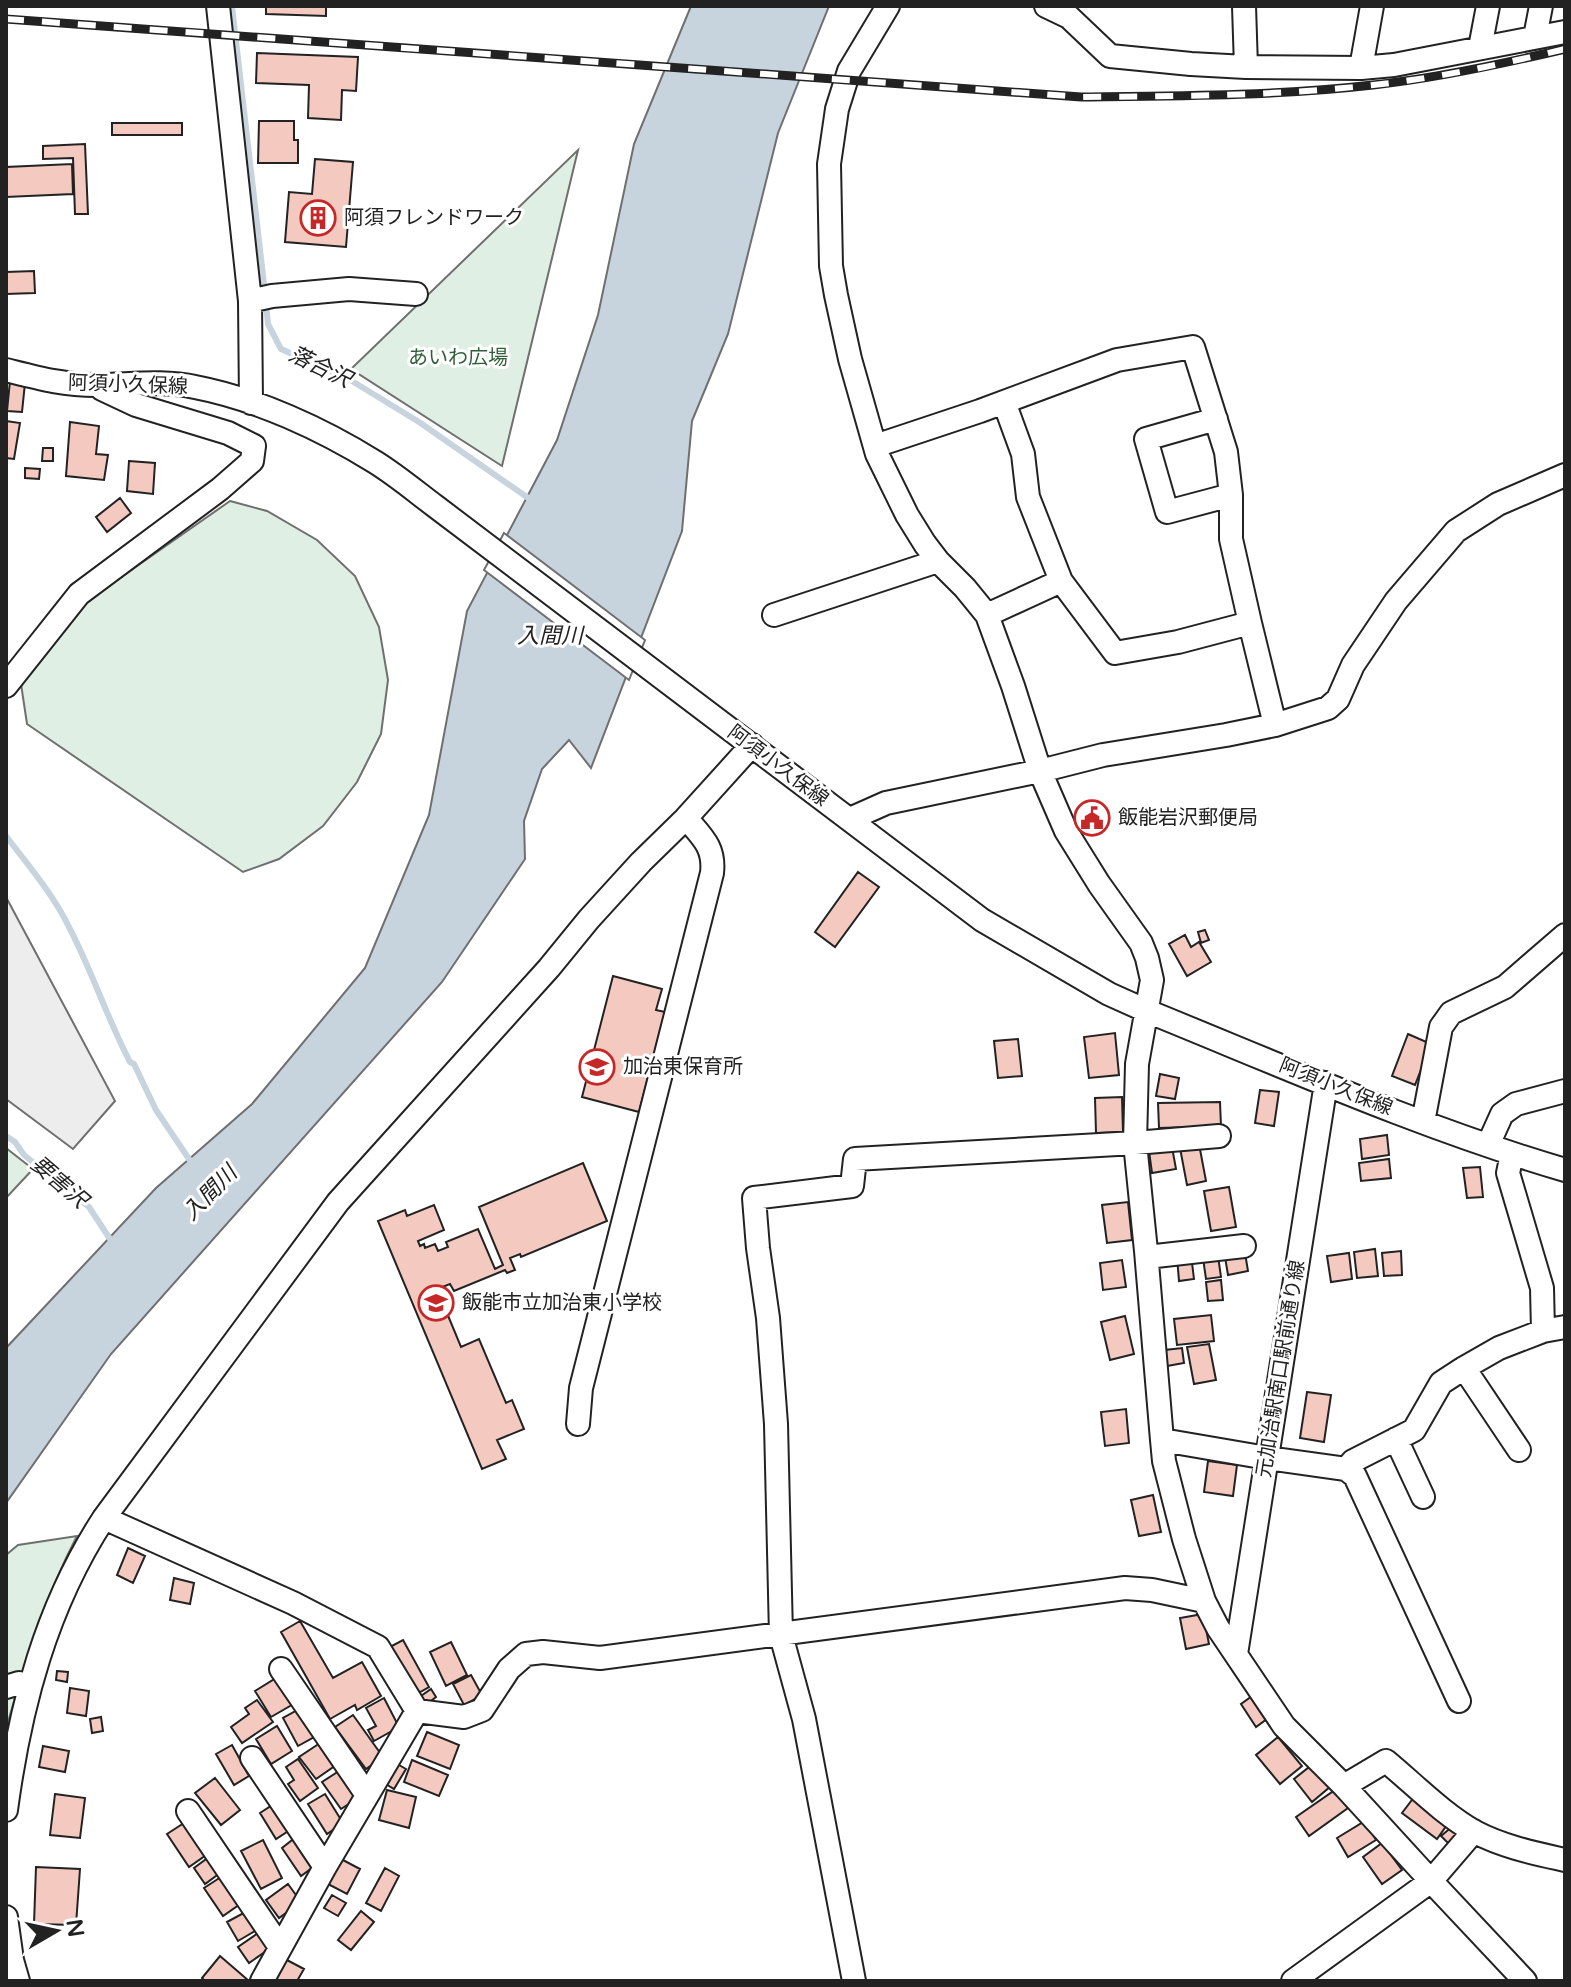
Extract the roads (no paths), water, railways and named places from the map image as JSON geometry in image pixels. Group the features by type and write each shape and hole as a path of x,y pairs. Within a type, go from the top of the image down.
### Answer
{"street":[{"path":"218,6 260,299 251,403"},
{"path":"888,6 849,71 837,109 829,164 831,266 836,295 850,359 875,446 907,515 938,561 987,615 1040,771 1066,831 1141,943 1147,958 1152,980 1137,1064 1135,1143 1164,1461 1184,1539 1204,1601 1218,1628 1284,1726 1525,1981"},
{"path":"1046,6 1069,17 1110,56 1246,67 1361,68 1394,65 1565,32"},
{"path":"1244,6 1246,67"},
{"path":"1361,68 1372,6"},
{"path":"1480,48 1488,6"},
{"path":"1535,37 1541,6"},
{"path":"260,299 349,289 416,294"},
{"path":"875,446 1117,360 1193,347 1226,452 1231,495 1231,539 1275,725"},
{"name":"阿須小久保線","path":"6,370 56,383 194,386 251,403 329,436 377,463 982,920 1109,994 1147,1011 1423,1122 1565,1170"},
{"path":"6,686 79,594 220,489 252,461 254,446 228,433 136,405 94,385"},
{"path":"1004,402 1023,454 1028,497 1061,581 1115,653 1178,642 1250,623"},
{"path":"1216,419 1146,439 1167,512 1231,495"},
{"path":"850,819 886,803 1103,755 1275,725 1328,708 1334,704 1353,665 1396,601 1456,531 1498,504 1565,475"},
{"path":"774,615 938,561"},
{"path":"987,615 1061,581"},
{"path":"6,1810 22,1714 46,1635 66,1584 104,1518 338,1202 549,968 589,919 752,745"},
{"path":"578,1424 581,1388 712,873 713,860 708,844 686,818"},
{"path":"1423,1122 1441,1027 1451,1013 1505,987 1565,935"},
{"name":"元加治駅南口駅前通り線","path":"1236,1654 1326,1083"},
{"path":"1488,1145 1502,1114 1516,1104 1565,1091"},
{"path":"854,1981 804,1719 781,1635 776,1424 754,1198 852,1186 855,1159 1219,1136"},
{"path":"1346,1469 1353,1461 1414,1430 1441,1383 1499,1348 1554,1329 1508,1173 1512,1154"},
{"path":"1147,1257 1244,1246"},
{"path":"1464,1368 1519,1450"},
{"path":"1396,1439 1423,1497"},
{"path":"1162,1440 1346,1469 1355,1476 1459,1701"},
{"path":"104,1518 293,1603 378,1647 417,1711"},
{"path":"417,1711 464,1717 482,1710 509,1669 526,1654 543,1652 600,1658 1125,1588 1152,1590 1204,1601"},
{"path":"281,1669 367,1795"},
{"path":"262,1981 417,1711"},
{"path":"252,1758 325,1867"},
{"path":"1344,1786 1386,1761 1474,1831 1517,1850 1565,1860"},
{"path":"188,1811 280,1947"},
{"path":"1293,1981 1431,1881 1474,1831"},
{"path":"6,1917 18,1981"}],"water":[{"name":"入間川","path":"691,6 829,6 778,133 728,334 692,421 682,531 591,768 569,740 542,769 524,821 525,859 442,982 111,1354 6,1503 6,1348 156,1188 252,1104 365,968 429,815 467,611 557,440 598,315 634,144"}],"waterway":[{"name":"落合沢","path":"232,6 265,293"},
{"name":"落合沢","path":"266,304 268,324 281,349 352,381 419,422 534,502"},
{"path":"6,836 63,915 130,1062 134,1064 156,1110 193,1165"},
{"name":"要害沢","path":"6,1136 15,1142 24,1155 89,1207 112,1242"}],"railway":[{"path":"6,19 1081,97 1227,95 1337,89 1446,74 1565,49"}],"place":[{"name":"阿須フレンドワーク","path":"318,218"},
{"name":"飯能岩沢郵便局","path":"1092,818"},
{"name":"加治東保育所","path":"597,1067"},
{"name":"飯能市立加治東小学校","path":"436,1303"}],"park label":[{"name":"あいわ広場","path":"458,358"}]}
